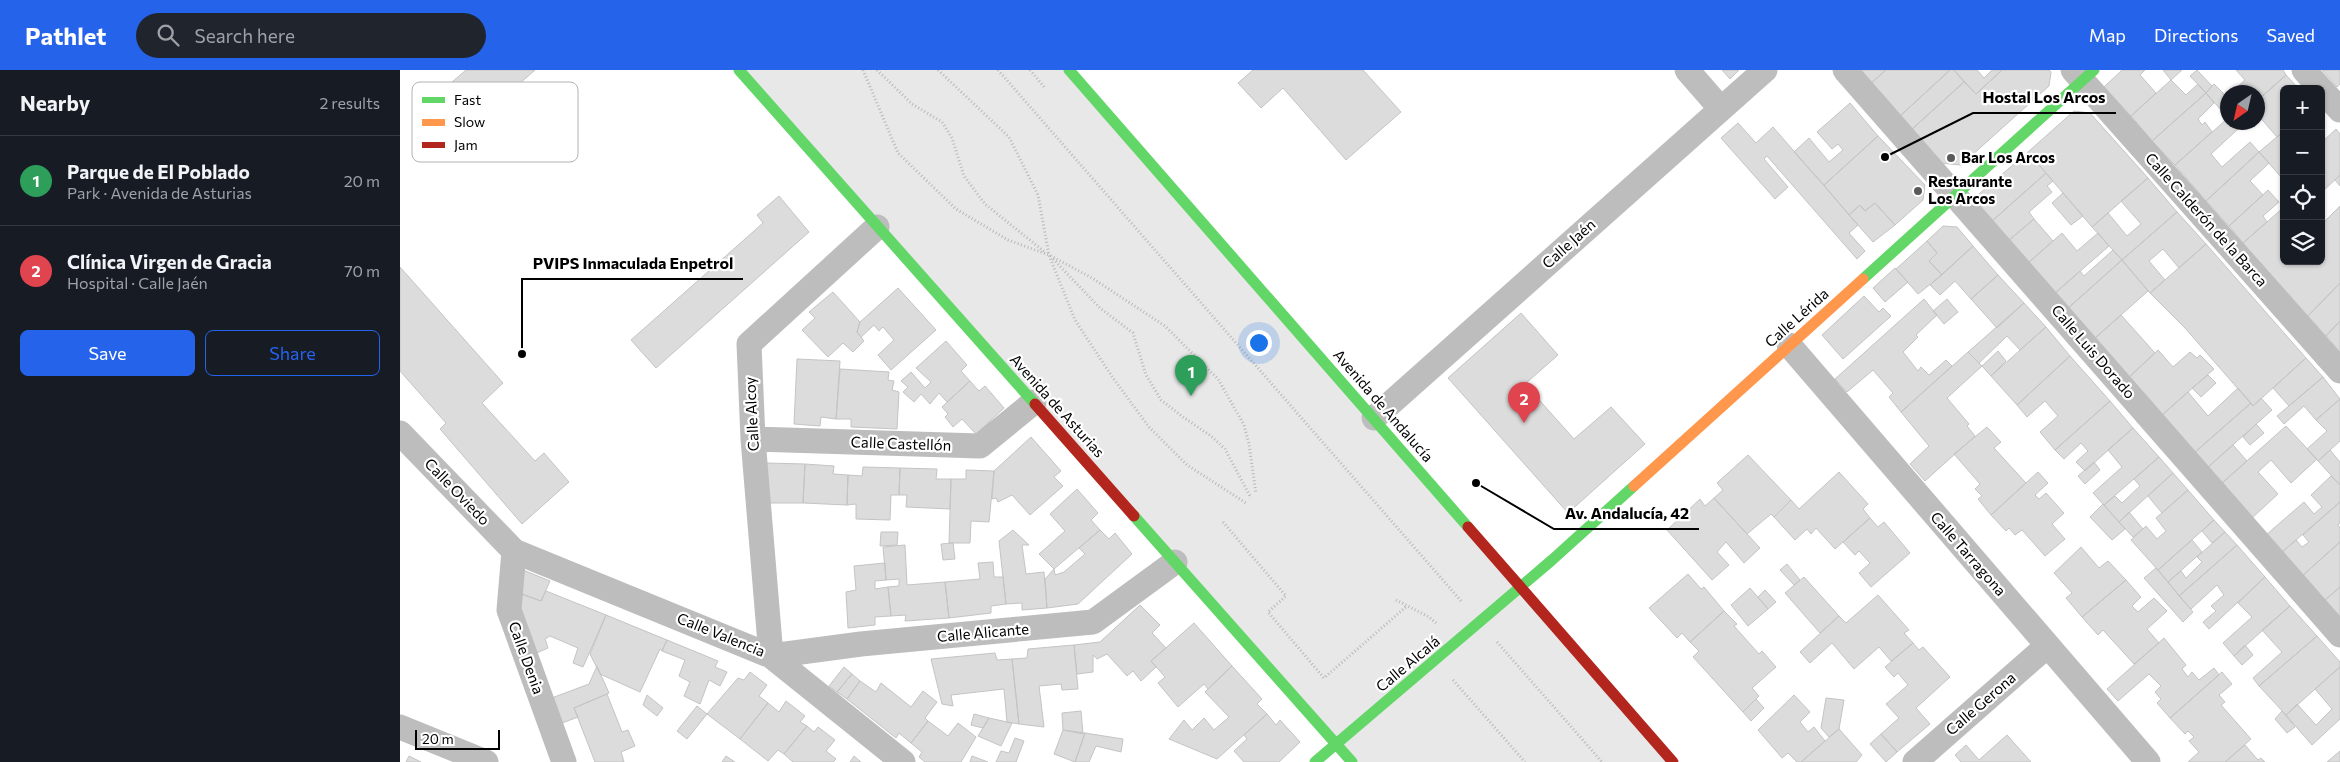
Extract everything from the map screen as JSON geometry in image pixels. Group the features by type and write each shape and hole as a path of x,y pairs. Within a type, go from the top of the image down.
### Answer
{"street":[{"name":"Avenida de Asturias","path":"739,70 1352,762"},
{"name":"Avenida de Andalucía","path":"1069,70 1673,762"},
{"path":"1687,70 1721,108"},
{"name":"Calle Jaén","path":"1374,418 1765,70"},
{"name":"Calle Luis Dorado","path":"1845,70 2340,635"},
{"path":"2304,70 2317,85"},
{"name":"Calle Lérida","path":"1520,587 1956,195 2083,73"},
{"name":"Calle Calderón de la Barca","path":"2083,73 2340,371"},
{"path":"2325,93 2340,110"},
{"name":"Calle Alcoy","path":"772,656 753,439 749,344 877,227"},
{"name":"Calle Tarragona","path":"1789,345 2148,762"},
{"name":"Calle Castellón","path":"753,439 980,446 1034,402"},
{"name":"Calle Oviedo","path":"400,433 514,551"},
{"name":"Calle Valencia","path":"514,551 772,656 903,762"},
{"name":"Calle Denia","path":"514,551 509,610 564,762"},
{"name":"Calle Alicante","path":"772,656 861,644 1093,622 1175,562"},
{"name":"Calle Alcalá","path":"1315,762 1520,587"},
{"name":"Calle Gerona","path":"1915,762 2048,646"},
{"path":"400,728 486,762"}],"path":[{"path":"863,70 898,153 956,209 1008,240 1049,255 1092,278 1165,326 1218,379 1244,425 1249,444 1256,494"},
{"path":"877,70 912,104 942,122 952,138 964,176 985,204 1049,255 1100,308 1132,332 1146,375 1161,400 1183,418 1211,436 1224,449 1251,498"},
{"path":"938,70 1009,137 1038,195 1049,255 1075,320 1149,427 1188,464 1246,503"},
{"path":"998,70 1602,762"},
{"path":"1223,522 1286,596 1268,612 1324,678 1407,606"},
{"path":"1396,600 1430,617 1455,644"},
{"path":"1436,660 1525,762"}],"shaded area":[{"path":"739,70 1069,70 1673,762 1352,762"}],"building":[{"path":"466,70 535,70 521,82 452,82"},
{"path":"1253,70 1363,70 1401,112 1346,160 1283,88 1261,108 1238,83"},
{"path":"1722,70 1739,70 1730,79"},
{"path":"1858,70 1886,70 1870,84"},
{"path":"1886,70 1950,70 1899,117 1870,84"},
{"path":"1950,70 1954,70 1964,82 1910,131 1899,117"},
{"path":"1954,70 1977,70 1984,78 1992,70 2002,70 1976,94"},
{"path":"2002,70 2049,70 2051,72 2049,86 1961,165 1939,163 1910,131 1964,82 1976,94"},
{"path":"2122,70 2145,70 2140,75 2156,93 2131,116 2104,87"},
{"path":"2163,70 2182,70 2171,80"},
{"path":"2197,70 2212,86 2206,93 2190,76"},
{"path":"2236,70 2283,70 2286,75 2265,94 2265,85 2240,85 2245,80"},
{"path":"2322,70 2340,70 2340,84 2337,87"},
{"path":"2286,75 2295,85 2280,85 2280,134 2277,137 2265,123 2265,94"},
{"path":"2171,80 2186,95 2198,84 2206,93 2152,141 2131,116"},
{"path":"2214,84 2220,90 2220,109 2206,93"},
{"path":"2206,93 2214,103 2198,119 2202,125 2205,122 2212,132 2175,165 2152,141"},
{"path":"1850,103 1878,136 1824,185 1794,152 1809,138 1829,162 1843,150 1838,144 1832,149 1817,132"},
{"path":"2074,111 2090,113 2148,178 2092,227 2028,152"},
{"path":"1738,123 1756,143 1773,127 1858,225 1849,233 1865,251 1857,259 1767,156 1764,159 1788,187 1775,199 1721,138"},
{"path":"2220,125 2220,130 2237,130 2211,154 2222,167 2250,142 2259,152 2206,201 2175,165"},
{"path":"2336,129 2340,134 2340,175 2325,189 2325,175 2325,139"},
{"path":"2280,134 2280,176 2259,152"},
{"path":"1878,136 1925,185 1923,200 1895,225 1875,203 1865,211 1860,205 1849,215 1824,185"},
{"path":"2028,152 2046,173 1991,222 1972,200"},
{"path":"2259,152 2269,163 2250,181 2263,195 2229,226 2206,201"},
{"path":"2046,173 2053,181 2047,186 2052,192 2029,212 2034,219 2008,241 1991,222"},
{"path":"2340,175 2340,186 2335,180"},
{"path":"2148,178 2177,212 2122,260 2092,227 2108,213 2127,236 2141,224 2121,201"},
{"path":"2268,190 2279,202 2263,216 2267,222 2243,243 2229,226"},
{"path":"2063,193 2083,216 2071,225 2052,203"},
{"path":"779,196 809,232 656,368 631,340 763,223 757,215"},
{"path":"1875,203 1895,225 1873,242 1849,215 1860,205 1865,211"},
{"path":"2340,206 2340,283 2308,316 2243,243 2280,211 2280,265 2325,265 2325,221"},
{"path":"2177,212 2206,244 2179,268 2163,249 2149,261 2165,280 2150,293 2122,260"},
{"path":"2034,219 2053,241 2027,264 2008,241"},
{"path":"1943,226 1957,227 1973,246 1942,275 1929,261 1937,253 1927,241"},
{"path":"2062,233 2077,251 2098,233 2109,246 2054,294 2027,264"},
{"path":"1927,241 1937,253 1929,261 1942,275 1918,294 1896,269"},
{"path":"2206,244 2306,358 2253,406 2185,328 2150,293"},
{"path":"1973,246 1998,275 1971,299 1955,281 1940,295 1930,285"},
{"path":"2113,250 2122,260 2067,309 2054,294 2080,271 2084,276"},
{"path":"2122,260 2148,291 2094,339 2067,309"},
{"path":"400,267 503,383 482,403 535,461 544,453 569,482 522,524 440,429 446,423 400,371"},
{"path":"1895,268 1908,282 1885,302 1873,288"},
{"path":"1998,275 2024,303 1997,328 1971,299"},
{"path":"2340,283 2340,321 2326,336 2308,316"},
{"path":"898,288 936,330 891,370 878,355 894,340 883,327 879,331 874,325 861,337 857,332 860,322"},
{"path":"833,292 860,322 857,332 864,341 853,352 843,343 828,357 802,330 815,318 809,312"},
{"path":"1864,296 1879,312 1883,308 1891,316 1843,359 1822,335"},
{"path":"1924,299 1937,315 1916,335 1918,337 1903,352 1918,371 1921,367 1929,375 1946,360 1952,366 1901,412 1889,397 1893,393 1873,370 1847,392 1835,379"},
{"path":"1947,299 1958,312 1944,324 1933,311"},
{"path":"2024,303 2046,327 2020,350 2007,336 1979,363 1968,352"},
{"path":"1521,313 1558,355 1525,384 1574,439 1611,407 1645,444 1568,513 1448,378"},
{"path":"2121,315 2155,353 2128,378 2094,339"},
{"path":"2340,321 2340,352 2326,336"},
{"path":"2046,327 2070,356 2017,405 1991,376"},
{"path":"946,341 967,365 961,371 970,381 947,402 939,393 930,404 921,394 914,402 903,392 908,387 901,381 911,372 925,388 931,382 916,368"},
{"path":"2158,350 2173,367 2190,352 2197,358 2200,355 2214,369 2161,416 2128,378"},
{"path":"1998,351 2006,361 1991,376 1982,366"},
{"path":"1968,352 1982,366 1947,398 1969,424 1967,426 1975,436 1925,481 1910,464 1929,446 1901,412"},
{"path":"2070,356 2110,401 2055,450 2040,432 2058,416 2045,401 2027,417 2017,405"},
{"path":"2306,358 2323,377 2289,406 2273,388"},
{"path":"797,359 840,361 836,419 821,417 820,426 794,424"},
{"path":"840,369 889,372 888,380 894,381 892,390 899,392 897,429 851,427 851,419 836,419"},
{"path":"2208,375 2216,383 2201,397 2192,388"},
{"path":"2323,377 2340,399 2316,420 2304,406 2284,424 2277,416"},
{"path":"970,381 979,391 985,386 1004,408 976,434 962,419 953,427 945,417 948,414 942,407"},
{"path":"2238,388 2251,403 2194,453 2161,416 2188,392 2208,416"},
{"path":"2261,398 2272,410 2207,468 2194,453 2251,403 2253,406"},
{"path":"2340,399 2340,441 2318,461 2307,449 2327,431 2316,420"},
{"path":"2110,401 2133,428 2085,471 2076,462 2088,451 2081,443 2064,459 2055,450"},
{"path":"2256,424 2264,433 2250,445 2243,437"},
{"path":"2286,426 2317,459 2291,483 2271,460 2258,472 2278,494 2252,518 2221,484"},
{"path":"1987,427 2001,442 1994,448 2026,483 1991,515 1978,499 1982,496 1975,489 1980,484 1954,454"},
{"path":"2133,428 2159,457 2104,505 2093,493 2122,467 2108,450"},
{"path":"1031,437 1061,471 1054,477 1063,486 1030,515 1012,495 998,502 996,498 992,499 994,471"},
{"path":"2233,445 2247,461 2221,484 2207,468"},
{"path":"2330,450 2340,462 2340,485 2318,461"},
{"path":"1748,455 1791,500 1774,517 1771,514 1747,534 1714,498 1723,490 1717,483"},
{"path":"2159,457 2173,473 2119,522 2104,505 2115,496 2122,503 2140,486 2134,479"},
{"path":"2094,462 2100,470 2085,484 2078,476"},
{"path":"766,463 805,464 803,503 768,503"},
{"path":"805,464 834,466 833,474 848,475 847,505 803,503"},
{"path":"863,467 900,468 899,495 891,495 890,520 856,519 856,504 847,505 848,475 862,476"},
{"path":"900,468 937,469 936,479 951,479 950,509 906,507 907,495 899,495"},
{"path":"966,470 994,471 989,522 971,521 970,543 949,543 951,479 966,479"},
{"path":"1839,472 1868,504 1863,509 1870,518 1835,549 1816,528 1811,534 1807,529 1795,540 1774,517 1791,500 1799,509"},
{"path":"2038,472 2048,483 2035,495 2039,499 2046,493 2064,513 2052,524 2065,539 2045,556 2022,530 2015,535 2009,528 2006,531 1991,515"},
{"path":"2173,473 2188,490 2162,513 2148,496"},
{"path":"2331,476 2340,485 2340,502 2281,553 2266,535 2304,502 2314,514 2322,507 2311,495"},
{"path":"1077,489 1098,513 1091,520 1100,530 1054,569 1039,554 1065,531 1050,514"},
{"path":"2188,490 2214,520 2158,570 2131,540 2146,526 2157,539 2166,531 2156,518"},
{"path":"1714,498 1760,548 1744,563 1726,542 1717,552 1729,565 1712,580 1667,530 1700,499 1705,506"},
{"path":"2340,502 2340,523 2338,525 2340,528 2340,542 2302,576 2281,553 2296,540 2302,547 2309,542 2303,535"},
{"path":"2103,504 2125,529 2112,540 2090,517"},
{"path":"2129,512 2143,529 2133,537 2119,522"},
{"path":"1870,518 1878,527 1884,522 1910,553 1871,587 1859,573 1870,563 1859,551 1855,555 1843,542"},
{"path":"2214,520 2225,532 2212,543 2202,531"},
{"path":"1013,530 1029,545 1022,545 1026,574 1044,572 1047,608 1022,610 1022,603 1006,604 999,541"},
{"path":"1100,530 1109,539 1115,533 1132,554 1078,604 1047,608 1045,579 1054,569 1055,575 1064,572 1085,554 1079,548"},
{"path":"881,532 898,532 897,545 880,546"},
{"path":"2225,532 2237,545 2179,596 2168,582 2181,571 2186,578 2202,562 2197,557"},
{"path":"2192,540 2202,552 2168,582 2158,570"},
{"path":"2340,542 2340,587 2324,601 2302,576"},
{"path":"953,543 955,559 943,560 941,544"},
{"path":"905,545 907,585 945,582 949,618 905,621 906,615 891,616 888,587 899,586 899,579 886,580 883,547"},
{"path":"2237,545 2265,577 2209,629 2203,622 2216,611 2211,606 2224,595 2217,585 2191,609 2179,596"},
{"path":"2081,547 2099,568 2108,561 2126,580 2082,617 2066,598 2072,593 2054,573"},
{"path":"993,562 994,577 1003,577 1006,604 991,606 991,613 949,618 945,582 980,579 978,563"},
{"path":"885,563 886,580 875,581 875,589 888,587 891,616 875,617 875,625 848,628 846,592 856,590 854,566"},
{"path":"1787,564 1800,580 1794,585 1780,570"},
{"path":"2156,568 2193,612 2183,622 2144,578"},
{"path":"523,570 550,581 541,601 516,592"},
{"path":"1688,574 1701,589 1704,587 1724,611 1690,642 1682,633 1677,638 1649,608"},
{"path":"1804,577 1839,616 1820,633 1785,593"},
{"path":"2265,577 2290,606 2234,656 2223,643 2252,617 2238,603"},
{"path":"2126,580 2141,597 2132,606 2138,612 2154,598 2167,611 2147,629 2159,643 2134,664 2103,630 2098,635 2082,617"},
{"path":"2340,587 2340,619 2324,601"},
{"path":"1750,588 1768,609 1748,626 1731,605"},
{"path":"1765,590 1776,602 1768,609 1758,597"},
{"path":"546,591 606,615 583,667 573,663 578,648 550,636 545,639 548,648 532,655 516,592 541,601"},
{"path":"1878,595 1909,630 1904,633 1913,643 1891,661 1879,647 1854,669 1832,643 1810,663 1800,652 1839,616 1846,623"},
{"path":"1140,605 1160,625 1152,633 1166,648 1151,661 1156,667 1141,681 1133,671 1127,676 1107,654 1097,659 1093,655 1093,672 1077,674 1074,645 1100,642"},
{"path":"2290,606 2317,636 2259,686 2253,678 2282,652 2262,630"},
{"path":"1724,611 1737,624 1734,626 1759,654 1762,651 1776,667 1752,688 1759,696 1743,712 1693,657 1699,651 1690,642"},
{"path":"606,615 667,640 662,651 660,649 640,692 600,674 590,654"},
{"path":"1194,623 1232,666 1208,689 1204,684 1178,707 1158,683 1165,677 1151,661"},
{"path":"2317,636 2340,662 2340,667 2286,715 2259,686"},
{"path":"2164,638 2186,665 2182,669 2188,677 2192,672 2199,680 2214,668 2219,675 2170,718 2157,703 2161,699 2155,692 2161,686 2149,674 2118,701 2107,689"},
{"path":"667,640 718,661 715,667 727,672 720,686 709,680 700,704 684,696 690,682 679,676 685,660 662,651"},
{"path":"1913,643 1919,650 1923,647 1950,677 1916,708 1930,724 1897,752 1881,734 1899,718 1886,704 1908,685 1898,673 1894,677 1885,667"},
{"path":"1074,645 1078,689 1062,690 1061,684 1039,686 1044,727 1019,724 1012,659 1027,658 1028,649"},
{"path":"2245,645 2253,655 2242,665 2234,656"},
{"path":"995,653 997,660 1012,659 1019,724 1007,722 1004,689 951,695 953,706 942,704 931,659"},
{"path":"597,666 609,693 574,708 578,717 557,725 549,699 589,684"},
{"path":"1232,666 1262,699 1257,704 1267,714 1217,759 1169,739 1184,720 1192,730 1204,718 1214,730 1229,717 1205,692"},
{"path":"844,667 852,674 837,692 829,686"},
{"path":"2340,667 2340,719 2312,745 2286,715 2297,704 2316,725 2332,709 2315,689"},
{"path":"750,672 767,685 759,696 768,703 740,739 707,714 738,678 744,680"},
{"path":"2222,672 2232,684 2219,695 2225,702 2221,705 2251,739 2225,762 2188,762 2199,752 2189,741 2194,737 2188,731 2185,734 2170,718"},
{"path":"852,674 860,681 847,699 837,692"},
{"path":"860,681 876,692 881,683 911,707 923,691 937,702 925,718 928,721 911,743 899,733 896,738 847,699"},
{"path":"607,694 622,732 628,730 635,746 621,752 624,762 595,762 574,708"},
{"path":"647,695 663,708 657,716 643,705"},
{"path":"1794,695 1810,712 1800,722 1808,732 1814,727 1825,741 1801,762 1797,762 1788,753 1782,758 1758,730"},
{"path":"1826,698 1844,700 1839,729 1829,737 1821,728"},
{"path":"1756,699 1764,708 1751,721 1743,712"},
{"path":"786,701 805,716 800,722 807,726 784,754 778,750 768,761 740,739 768,703 779,712"},
{"path":"697,706 707,714 687,739 677,731"},
{"path":"1081,711 1083,734 1063,730 1062,713"},
{"path":"2282,711 2295,727 2287,733 2275,719"},
{"path":"974,714 989,718 983,728 971,725"},
{"path":"1267,714 1276,725 1280,720 1300,742 1279,762 1244,762 1234,751 1247,739 1244,735"},
{"path":"989,718 1012,723 1001,746 978,736"},
{"path":"928,721 948,736 958,723 976,737 961,762 925,762 919,757 922,752 911,743"},
{"path":"807,726 814,732 818,727 835,740 826,751 836,759 833,762 793,762 784,754"},
{"path":"1839,729 1862,755 1856,762 1801,762"},
{"path":"1063,730 1085,733 1075,762 1054,754"},
{"path":"1085,733 1123,739 1121,752 1096,746 1089,762 1075,762"},
{"path":"1881,734 1897,752 1886,762 1870,744"},
{"path":"2007,735 2031,762 1961,762 1955,755 1966,745 1979,760"},
{"path":"1015,738 1024,741 1016,762 996,762 1001,751 1009,753"},
{"path":"2245,745 2258,760 2261,758 2265,762 2225,762"},
{"path":"2340,751 2340,762 2327,762"},
{"path":"409,756 421,762 406,762"},
{"path":"726,756 735,762 722,762"},
{"path":"854,756 861,762 850,762"},
{"path":"972,756 988,762 970,762"}],"traffic: fast":[{"path":"739,70 1035,404"},
{"path":"1069,70 1468,527"},
{"path":"1863,279 2094,70"},
{"path":"1315,762 1552,560 1634,486"},
{"path":"1134,516 1352,762"}],"traffic: slow":[{"path":"1634,486 1863,279"}],"traffic: jam":[{"path":"1035,404 1134,516"},
{"path":"1468,527 1673,762"}],"place":[{"name":"Hostal Los Arcos","path":"1885,157"},
{"name":"Bar Los Arcos","path":"1951,158"},
{"name":"Restaurante Los Arcos","path":"1918,191"},
{"name":"PVIPS Inmaculada Enpetrol","path":"522,354"},
{"name":"Parque de El Poblado","path":"1191,396"},
{"name":"Clínica Virgen de Gracia","path":"1524,423"},
{"name":"Av. Andalucía, 42","path":"1476,483"}]}
